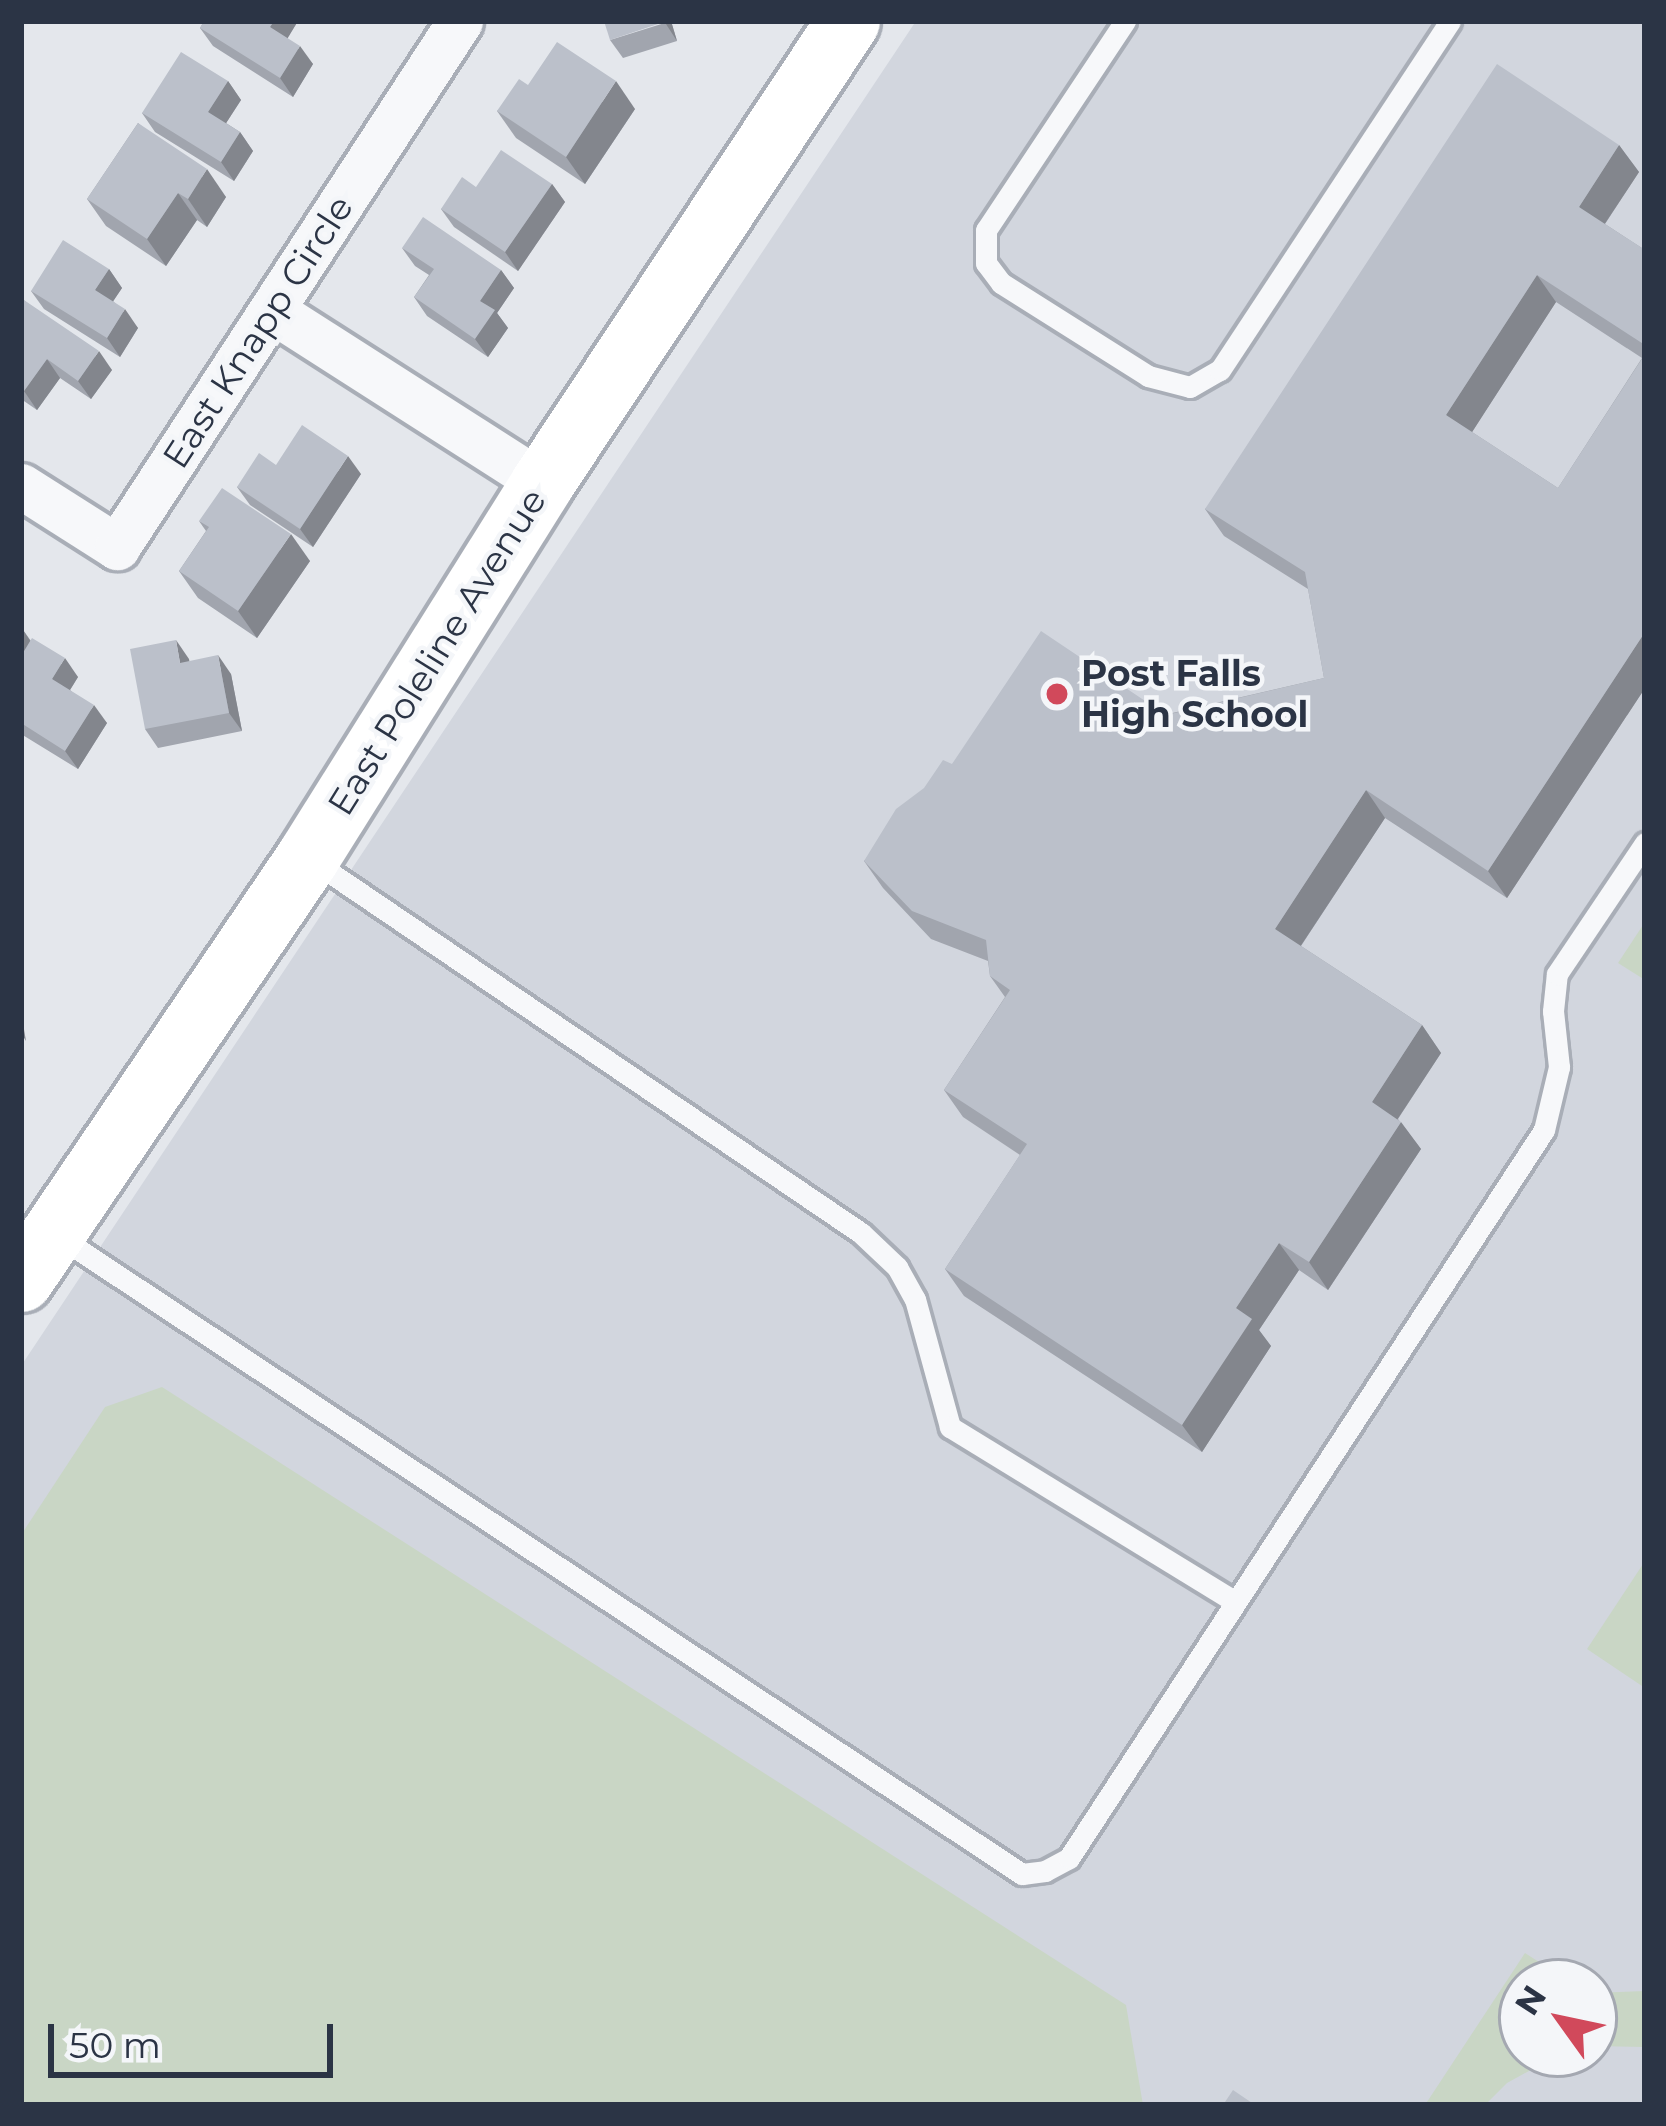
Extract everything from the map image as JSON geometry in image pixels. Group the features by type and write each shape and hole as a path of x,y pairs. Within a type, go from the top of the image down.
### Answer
{"main road":[{"name":"East Poleline Avenue","path":"37,1256 308,858 542,483 848,21"}],"street":[{"name":"East Knapp Circle","path":"21,486 117,548 460,21"},
{"path":"273,311 542,483"}],"lane":[{"path":"1125,21 986,230 986,263 1001,283 1148,376 1190,387 1220,370 1450,21"},
{"path":"37,1256 1022,1874 1045,1871 1069,1858 1544,1130 1558,1067 1553,1011 1557,974 1645,843"},
{"path":"308,858 861,1233 897,1267 915,1299 950,1427 1236,1602"}],"shaded area":[{"name":"Post Falls High School","path":"916,21 1645,21 1645,2105 21,2105 21,1366"}],"green space":[{"path":"1645,922 1645,980 1618,963"},
{"path":"162,1387 1126,2005 1143,2105 21,2105 21,1535 105,1407"},
{"path":"1645,1561 1645,1688 1587,1649"},
{"path":"1645,1991 1645,2047 1618,2046 1618,1992"},
{"path":"1498,1994 1498,2078 1516,2078 1485,2105 1425,2105"}],"building":[{"path":"204,21 274,21 270,27 300,46 280,78 200,28"},
{"path":"604,21 664,21 664,22 610,40"},
{"path":"557,42 616,81 566,157 497,111 519,79 528,85"},
{"path":"181,52 228,81 208,112 240,132 221,162 142,113"},
{"path":"1497,64 1619,145 1579,207 1645,250 1645,345 1537,275 1446,415 1558,488 1645,354 1645,632 1488,871 1366,790 1275,929 1422,1025 1372,1102 1401,1122 1309,1262 1279,1243 1236,1308 1252,1319 1182,1425 945,1269 1027,1144 944,1090 1010,990 990,976 986,940 912,911 864,861 896,809 924,788 943,760 952,764 1041,631 1166,715 1324,678 1305,572 1205,509"},
{"path":"138,123 207,169 188,199 178,193 147,239 87,199"},
{"path":"501,150 552,184 505,252 441,209 462,177 476,187"},
{"path":"423,217 501,270 480,301 495,310 475,339 414,297 434,269 402,248"},
{"path":"63,240 109,269 95,290 125,309 107,338 31,291"},
{"path":"21,298 99,351 78,381 47,359 21,389"},
{"path":"302,425 348,456 300,529 237,487 259,453 276,465"},
{"path":"222,488 291,534 238,611 179,571 209,527 199,521"},
{"path":"32,638 65,658 52,679 94,705 65,751 21,723 21,656"},
{"path":"176,640 180,663 218,655 229,713 145,729 130,649"},
{"path":"1233,2090 1255,2105 1223,2105"}],"place":[{"name":"Post Falls High School","path":"1057,694"}]}
